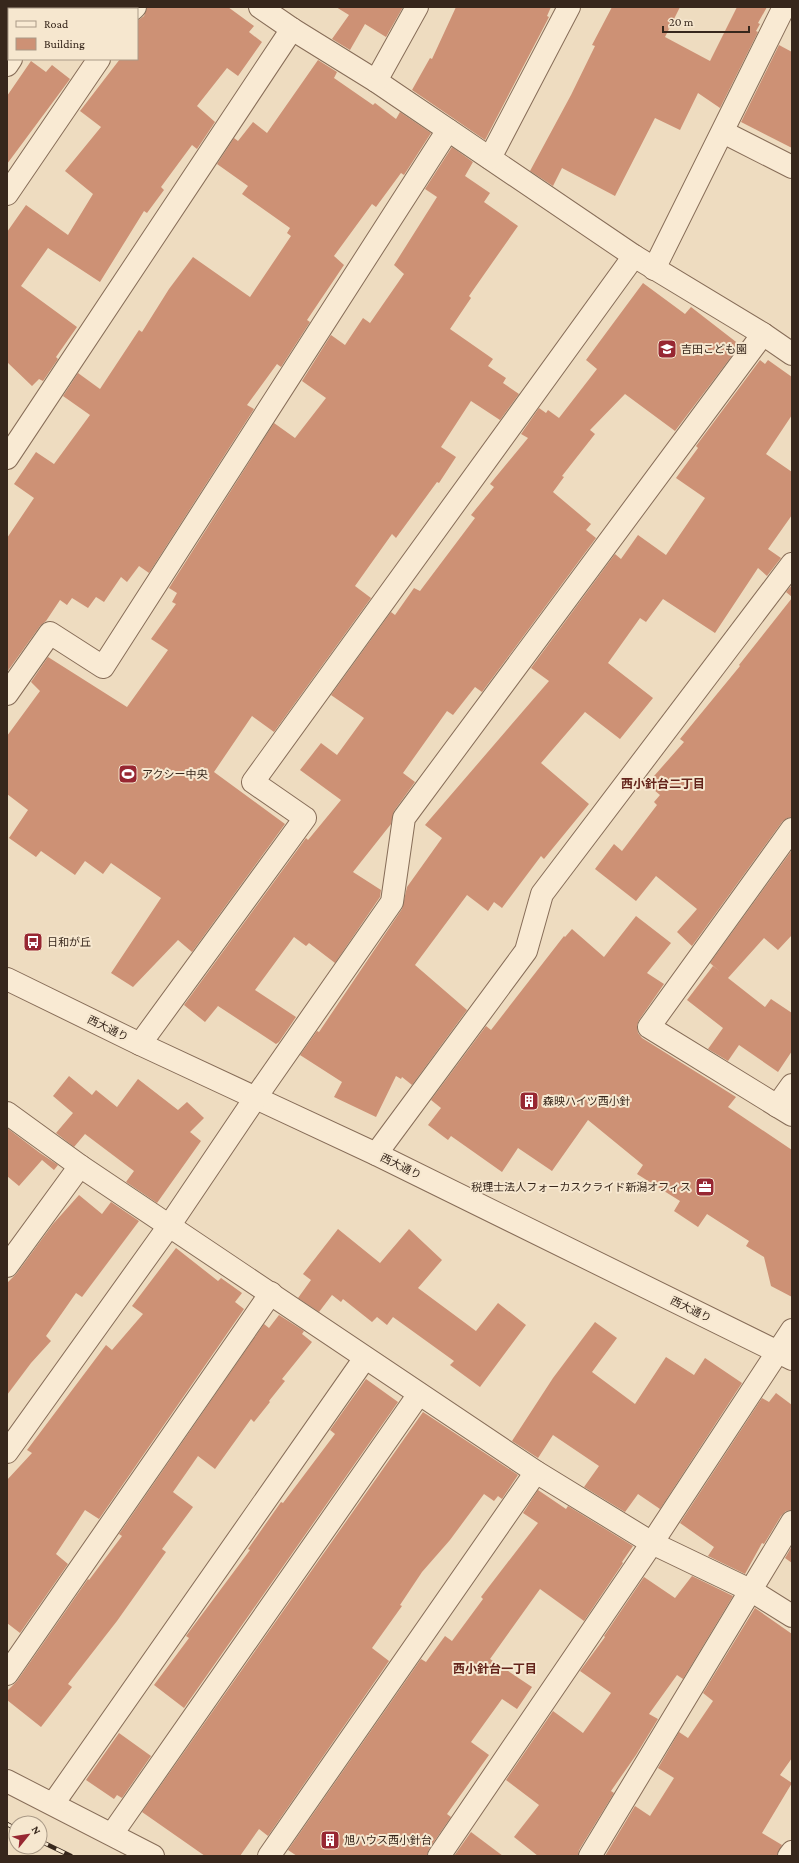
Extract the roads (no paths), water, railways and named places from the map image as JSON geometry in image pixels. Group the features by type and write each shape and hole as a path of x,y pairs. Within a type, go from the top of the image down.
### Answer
{"street":[{"path":"260,7 376,82 634,256 763,334 792,354"},
{"path":"376,82 416,7"},
{"path":"490,158 569,7"},
{"path":"654,269 784,7"},
{"path":"7,458 292,29"},
{"path":"7,194 98,60"},
{"path":"7,694 50,633 103,667 448,130"},
{"path":"723,132 792,167"},
{"path":"140,1044 305,818 253,782 634,256"},
{"path":"7,1452 169,1226 256,1096 392,902 404,818 763,334"},
{"path":"376,1154 526,951 542,894 792,564"},
{"path":"792,829 649,1027 784,1111 792,1085"},
{"name":"西大通り","path":"7,979 140,1044 256,1096 785,1355"},
{"path":"7,1113 80,1166 536,1472 652,1543 752,1591 792,1616"},
{"path":"7,1266 80,1166"},
{"path":"7,1674 271,1293"},
{"path":"439,1856 652,1543 785,1355 792,1330"},
{"path":"53,1804 365,1358"},
{"path":"112,1834 419,1394"},
{"path":"269,1856 536,1472"},
{"path":"590,1856 752,1591 792,1522"},
{"path":"7,1781 153,1856"},
{"path":"789,1856 792,1852"}],"railway":[{"path":"48,1845 71,1856"}],"place":[{"name":"吉田こども園","path":"667,349"},
{"name":"アクシー中央","path":"128,774"},
{"name":"日和が丘","path":"33,942"},
{"name":"森映ハイツ西小針","path":"529,1101"},
{"name":"税理士法人フォーカスクライド新潟オフィス","path":"705,1187"},
{"name":"旭ハウス西小針台","path":"330,1840"}],"district":[{"name":"西小針台二丁目","path":"663,784"},
{"name":"西小針台一丁目","path":"495,1669"}]}
